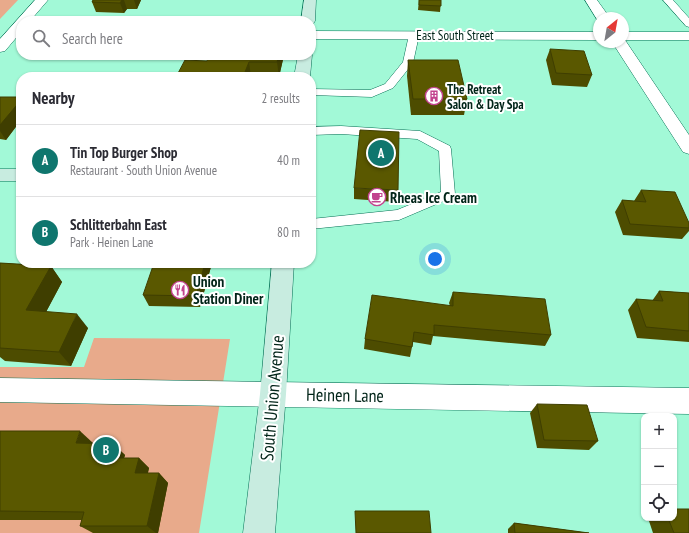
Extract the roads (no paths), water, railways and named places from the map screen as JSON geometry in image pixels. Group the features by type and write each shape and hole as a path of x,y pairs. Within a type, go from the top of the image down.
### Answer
{"street":[{"path":"29,16 42,0"},
{"path":"308,16 310,0"},
{"path":"591,0 599,12"},
{"path":"0,48 16,31"},
{"name":"East South Street","path":"316,35 593,36"},
{"path":"629,36 689,36"},
{"path":"623,48 689,148"},
{"path":"303,72 304,60"},
{"path":"0,175 16,175"},
{"name":"South Union Avenue","path":"259,533 273,394 283,268"},
{"name":"Heinen Lane","path":"0,390 689,401"}],"lane":[{"path":"668,0 689,24"},
{"path":"316,92 372,94 389,86 408,63 414,35"},
{"path":"316,131 341,130 420,135 445,149 448,194 399,215 316,223"}],"place":[{"name":"The Retreat Salon & Day Spa","path":"434,96"},
{"name":"Tin Top Burger Shop","path":"381,153"},
{"name":"Rheas Ice Cream","path":"377,197"},
{"name":"Union Station Diner","path":"180,290"},
{"name":"Schlitterbahn East","path":"106,450"}]}
